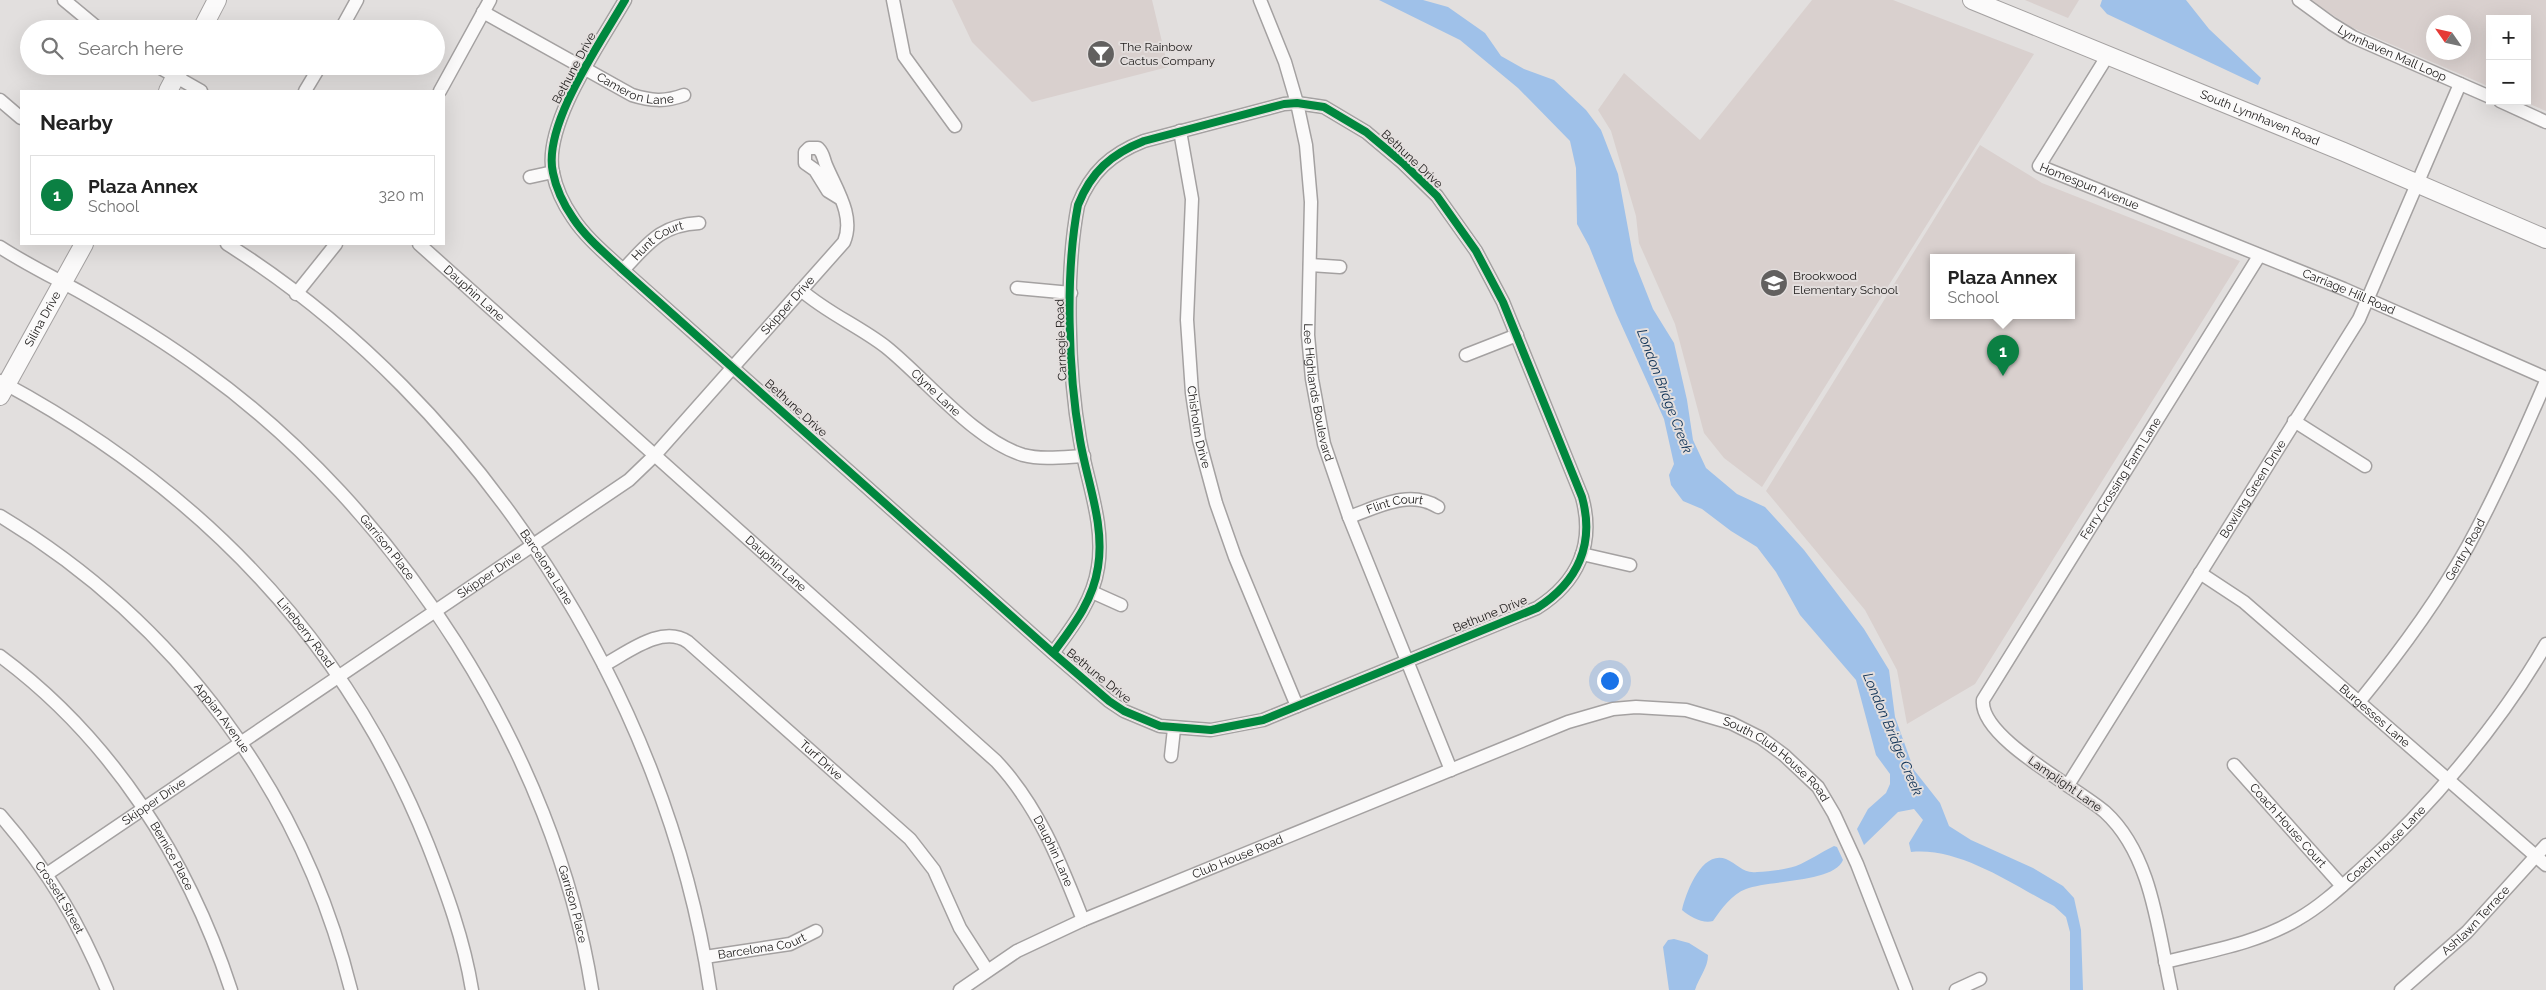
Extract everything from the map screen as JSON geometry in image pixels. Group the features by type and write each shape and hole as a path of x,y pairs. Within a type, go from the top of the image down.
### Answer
{"street":[{"path":"64,0 88,20"},
{"path":"207,20 217,0"},
{"path":"346,20 357,0"},
{"path":"441,90 490,0"},
{"name":"Bethune Drive","path":"625,0 585,69 558,126 553,144 553,172 573,218 583,232 623,270 1108,701 1142,720 1174,729 1228,729 1263,720 1537,608 1561,590 1576,568 1582,554 1588,527 1582,497 1517,335 1503,302 1476,251 1437,196 1403,163 1345,118 1324,107 1297,103"},
{"path":"893,0 904,56 955,126"},
{"name":"Lee Highlands Boulevard","path":"1260,0 1275,34 1297,103 1310,176 1308,335 1315,398 1332,470 1349,517 1451,770"},
{"name":"South Lynnhaven Road","path":"1972,0 2418,184 2546,239"},
{"name":"Lynnhaven Mall Loop","path":"2299,0 2332,24 2353,36 2486,95"},
{"name":"Cameron Lane","path":"483,12 632,95 646,100 660,101 684,95"},
{"name":"Homespun Avenue","path":"2108,55 2039,166 2150,212"},
{"path":"307,90 315,75"},
{"path":"175,78 199,90"},
{"name":"Bowling Green Drive","path":"2068,785 2359,319 2369,300 2460,84"},
{"path":"0,100 20,117"},
{"name":"Carnegie Road","path":"1053,653 1078,620 1092,592 1098,568 1099,531 1084,456 1073,385 1071,293 1075,221 1078,206 1091,178 1107,161 1125,148 1180,131 1297,103"},
{"path":"2509,105 2546,122"},
{"name":"Chisholm Drive","path":"1180,131 1192,199 1187,328 1192,393 1199,440 1213,494 1235,557 1297,706"},
{"path":"530,177 553,172"},
{"name":"Skipper Drive","path":"46,874 145,809 629,480 655,455 844,242 847,234 848,217 841,200"},
{"name":"Carriage Hill Road","path":"2150,212 2369,300 2546,379"},
{"name":"Hunt Court","path":"623,270 657,235 680,224 699,224"},
{"name":"Silina Drive","path":"2,387 83,245"},
{"name":"Barcelona Lane","path":"228,245 296,294 358,345 433,418 474,467 552,573 604,665 646,756 663,803 698,923 710,990"},
{"path":"296,294 335,245"},
{"name":"Dauphin Lane","path":"420,245 1009,774 1044,825 1083,920"},
{"name":"Garrison Place","path":"0,247 174,350 243,400 351,502 436,612 491,703 523,767 563,872 592,990"},
{"name":"Ferry Crossing Farm Lane","path":"1982,700 2259,256"},
{"path":"1310,265 1340,267"},
{"path":"1018,288 1071,293"},
{"name":"Clyne Lane","path":"801,290 827,311 887,348 996,443 1024,455 1041,458 1084,456"},
{"path":"1466,355 1517,335"},
{"name":"Gentry Road","path":"2359,702 2417,628 2467,547 2490,505 2546,379"},
{"name":"Lineberry Road","path":"2,387 90,434 174,495 204,522 262,581 311,638 339,677 378,741 419,822 454,917 472,990"},
{"path":"2294,421 2365,466"},
{"name":"Flint Court","path":"1349,517 1404,499 1421,500 1438,507"},
{"name":"Appian Avenue","path":"0,516 70,563 130,613 201,688 242,743 278,801 315,878 332,922 351,990"},
{"path":"1582,554 1630,565"},
{"name":"Burgesses Lane","path":"2200,573 2244,602 2541,860"},
{"path":"1092,592 1121,605"},
{"name":"Turf Drive","path":"604,665 659,637 676,636 688,642 914,844 934,870 960,928 987,970"},
{"name":"Coach House Lane","path":"2165,962 2218,950 2278,930 2317,907 2342,886 2409,822 2490,726 2546,644"},
{"name":"Bernice Place","path":"0,656 42,690 70,717 99,749 145,809 165,839 189,883 211,933 231,990"},
{"name":"Lamplight Lane","path":"1982,700 1984,713 2003,736 2039,767 2105,812 2129,842 2145,877 2171,990"},
{"name":"South Club House Road","path":"1524,740 1595,714 1636,707 1663,707 1708,716 1761,738 1818,787 1834,814 1857,864 1906,990"},
{"path":"1171,756 1174,729"},
{"name":"Club House Road","path":"960,990 987,970 1035,941 1524,740"},
{"name":"Coach House Court","path":"2234,765 2342,886"},
{"name":"Crossett Street","path":"0,815 46,874 76,920 107,990"},
{"name":"Ashlawn Terrace","path":"2401,990 2467,932 2541,860 2546,845"},
{"name":"Barcelona Court","path":"705,957 790,944 816,931"},
{"path":"1956,990 1980,979"}],"shaded area":[{"path":"952,0 1152,0 1168,67 1032,102 972,42"},
{"name":"Brookwood Elementary School","path":"1812,0 1893,0 2034,54 1762,487 1724,458 1704,433 1675,324 1639,243 1636,216 1611,131 1598,110 1624,73 1700,140"},
{"path":"2025,0 2079,0 2068,18"},
{"path":"2310,0 2546,0 2546,111 2531,104 2531,15 2486,15 2486,85 2427,60 2471,60 2471,15 2426,15 2426,59 2351,27"},
{"path":"1980,145 2042,183 2240,261 1975,684 1907,724 1897,670 1865,610 1766,491"}],"water":[{"name":"London Bridge Creek","path":"1379,0 1423,0 1448,7 1485,33 1501,56 1524,69 1554,80 1586,110 1601,130 1618,174 1634,261 1653,309 1674,343 1687,400 1693,440 1706,468 1737,494 1765,507 1804,550 1864,629 1889,670 1895,717 1914,770 1940,803 1949,826 1971,840 2033,868 2063,886 2074,898 2081,930 2083,990 2070,990 2070,932 2066,917 2054,906 2003,878 1966,861 1948,855 1911,852 1909,843 1923,820 1914,809 1898,812 1864,845 1857,829 1868,809 1886,793 1890,784 1890,774 1876,755 1856,680 1800,615 1776,572 1757,547 1731,531 1702,509 1683,501 1671,485 1669,475 1674,464 1664,419 1616,313 1589,246 1577,224 1576,168 1570,141 1518,88 1460,40"},
{"path":"2102,0 2186,0 2209,29 2261,78 2258,85 2107,14 2100,6"},
{"path":"1834,846 1837,847 1843,860 1837,867 1827,873 1814,877 1756,886 1741,891 1723,907 1713,921 1705,922 1682,910 1687,893 1696,874 1703,866 1717,858 1726,859 1748,872 1776,870 1806,862"},
{"path":"1674,939 1689,943 1708,955 1707,964 1695,990 1669,990 1663,947 1668,940"}],"cycle path":[{"path":"625,0 576,84 556,132 552,154 553,173 564,202 578,225 623,270 1053,653 1109,701 1124,711 1160,726 1211,730 1263,720 1537,608 1551,598 1573,574 1580,560 1586,531 1582,497 1503,302 1476,251 1437,196 1403,163 1366,132 1324,107 1297,103 1284,104 1144,141 1112,158 1103,166 1089,183 1078,205 1071,261 1070,291 1071,354 1076,413 1097,519 1100,551 1092,591 1087,602 1075,623 1053,653"}],"place":[{"name":"The Rainbow Cactus Company","path":"1101,54"},
{"name":"Brookwood Elementary School","path":"1774,283"},
{"name":"Plaza Annex","path":"2003,376"}]}
